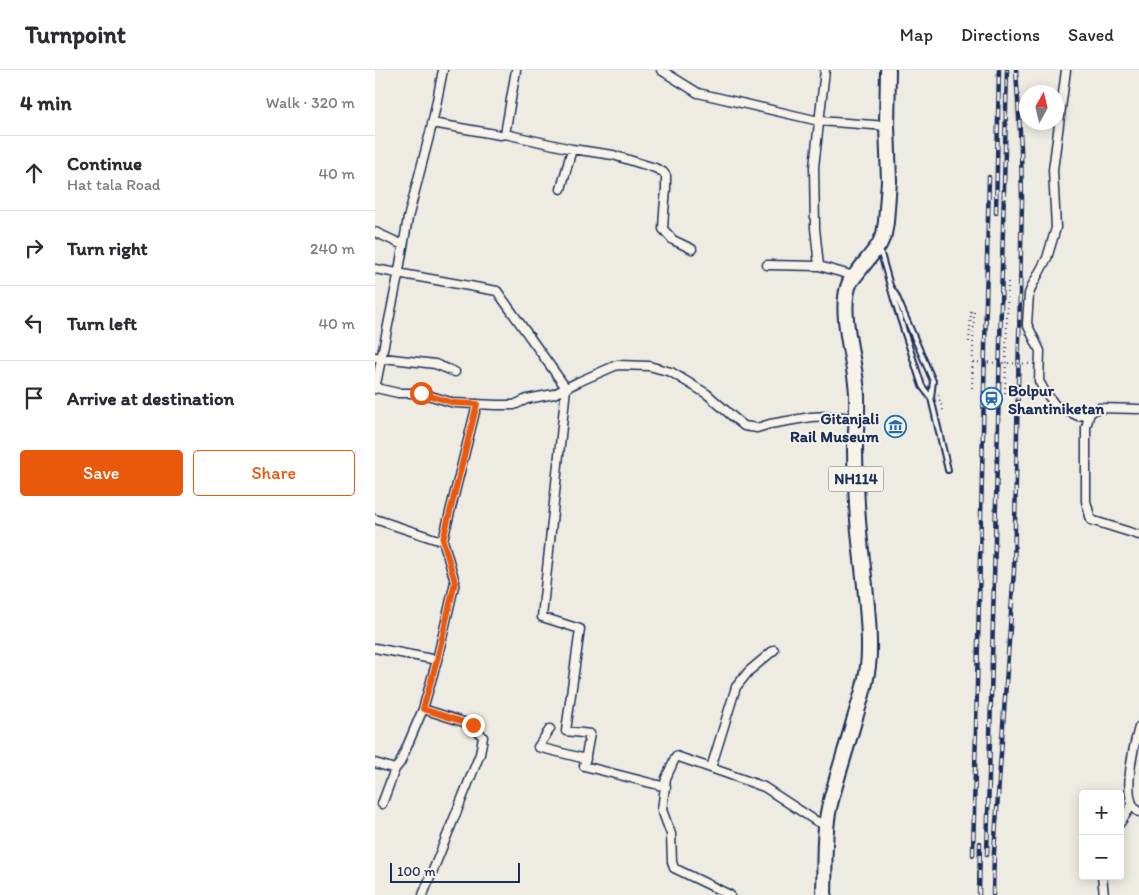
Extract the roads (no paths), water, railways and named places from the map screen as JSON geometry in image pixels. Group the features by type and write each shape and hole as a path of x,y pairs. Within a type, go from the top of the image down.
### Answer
{"highway":[{"name":"NH114","path":"824,895 826,825 833,792 863,690 868,667 869,650 865,580 857,506 855,459 856,382 845,298 847,288 854,276 879,245 884,234 889,180 887,126 889,70"}],"street":[{"path":"443,70 432,123 407,218 398,274 378,357 375,388 398,393 421,393 454,403 514,405 527,399 554,394 617,365 649,366 671,372 707,394 744,426 757,428 811,417 857,418"},
{"path":"505,134 516,70"},
{"path":"661,70 699,92 819,121 887,126"},
{"path":"819,266 815,228 814,167 825,70"},
{"path":"1065,70 1053,170 1055,228 1047,258 1029,294 1027,324 1040,351 1039,381 1055,405 1078,416 1090,413 1098,408 1139,409"},
{"path":"432,123 500,135 505,134 572,149 613,155 655,168 666,176 663,229 673,240 692,249"},
{"path":"561,189 572,149"},
{"path":"375,232 403,245"},
{"path":"767,265 819,266 854,276"},
{"path":"375,269 497,291 566,388 542,617 580,629 566,731 590,734 584,766 665,787"},
{"path":"378,357 435,364 455,372"},
{"path":"382,804 395,769 400,764 423,709 437,660 455,582 443,540 477,404"},
{"path":"1090,413 1087,427 1085,501 1091,520 1139,535"},
{"path":"375,519 443,540"},
{"path":"375,648 437,660"},
{"path":"711,768 736,688 749,671 774,650"},
{"path":"423,709 473,725 483,736 480,754 423,895"},
{"path":"1139,727 1133,752 1129,787 1132,806 1139,812"},
{"path":"550,729 538,747 586,759"},
{"path":"730,895 675,868 672,862 671,834 662,810 665,778 676,756 764,787 816,821 826,825"},
{"path":"375,763 395,769"},
{"path":"1124,817 1132,806"},
{"path":"1102,880 1104,895"}],"lane":[{"path":"879,245 889,286 922,386 931,398"},
{"path":"889,286 896,294 933,381 931,398 948,470"}],"railway":[{"path":"996,213 999,70"},
{"path":"987,855 1007,70"},
{"path":"993,895 994,852 1014,571 1022,201 1016,70"},
{"path":"973,855 989,177"},
{"path":"979,895 980,843"}],"place":[{"name":"Bolpur Shantiniketan","path":"992,399"},
{"name":"Gitanjali Rail Museum","path":"895,427"}]}
